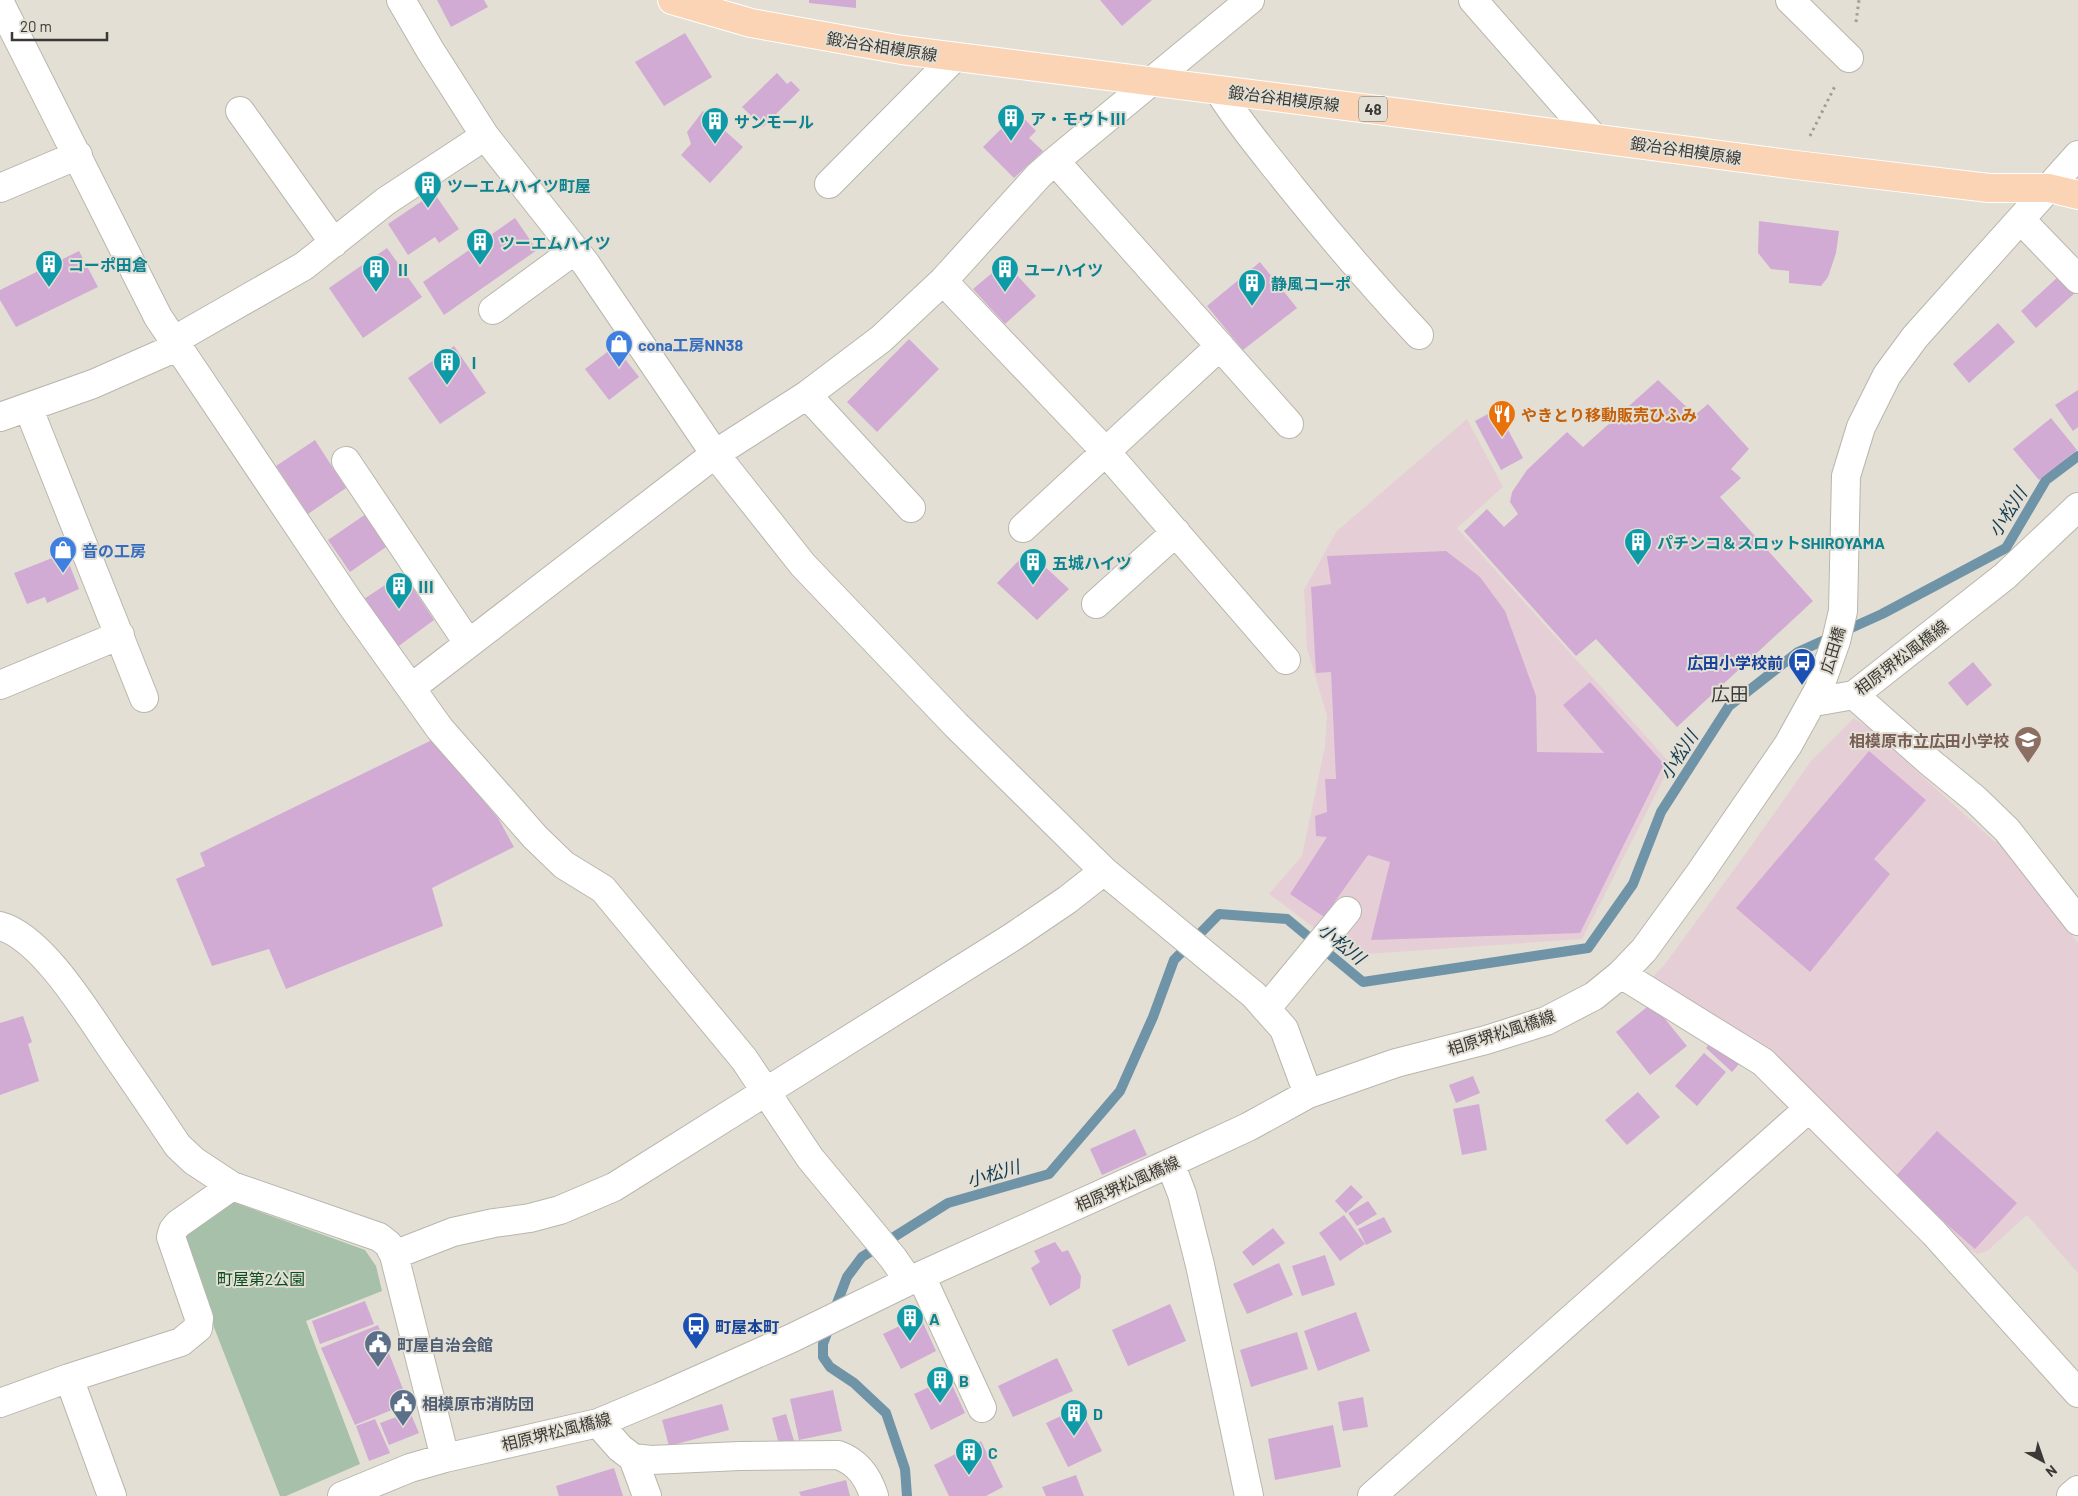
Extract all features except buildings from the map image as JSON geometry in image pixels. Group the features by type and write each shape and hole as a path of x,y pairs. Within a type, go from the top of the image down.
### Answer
{"main road":[{"name":"鍛冶谷相模原線","path":"672,0 709,12 784,30 902,50 1796,165 1989,188 2049,188 2078,195"}],"street":[{"path":"402,0 430,50 486,136 575,250 715,454 803,565 856,622 1104,871 1162,921 1254,995 1284,1029 1308,1094"},
{"path":"411,688 715,454 807,395 881,339 943,281 1039,175 1250,0"},
{"path":"1473,0 1593,138"},
{"path":"1790,0 1849,58"},
{"path":"0,3 158,316 319,558 440,729 535,837 564,865 604,889 744,1059 810,1158 865,1225 894,1258 916,1279 982,1408"},
{"path":"829,184 955,57"},
{"path":"1219,90 1236,119 1312,213 1362,273 1419,336"},
{"path":"240,111 334,243"},
{"path":"0,417 93,384 175,344 304,266 386,201 486,136"},
{"path":"0,188 78,155"},
{"name":"広田橋","path":"1817,696 1836,641 1843,611 1846,476 1861,426 1888,375 1915,338 2078,155"},
{"path":"1055,161 1290,424"},
{"path":"2021,220 2078,279"},
{"path":"493,310 575,250"},
{"path":"943,281 1106,452 1286,660"},
{"path":"1024,528 1220,346"},
{"path":"807,395 911,508"},
{"path":"28,406 144,698"},
{"path":"346,461 468,643"},
{"name":"相原堺松風橋線","path":"342,1496 410,1468 444,1458 598,1423 660,1398 792,1338 1248,1127 1308,1094 1396,1063 1486,1040 1546,1021 1594,996 1621,974 1644,950 1700,873 1788,745 1817,696 1854,695 2005,576 2078,507"},
{"path":"1096,604 1176,532"},
{"path":"0,685 120,635"},
{"path":"1854,695 1975,799 2008,830 2078,920"},
{"path":"394,1256 453,1232 494,1223 530,1218 560,1210 586,1201 614,1187 1014,936 1067,900 1104,871"},
{"path":"1266,1009 1347,911"},
{"path":"0,926 9,928 31,946 70,988 178,1146 194,1160 232,1186 379,1237 388,1244 394,1256 444,1458"},
{"path":"1621,974 1763,1062 1934,1233 2078,1393"},
{"path":"1372,1496 1808,1109"},
{"path":"1170,1163 1182,1194 1200,1265 1249,1496"},
{"path":"0,1403 181,1342 198,1328 199,1318 170,1237 178,1224 232,1186"},
{"path":"70,1378 112,1496"},
{"path":"598,1423 620,1448 633,1458 651,1460 740,1456 838,1455 847,1458 861,1469 874,1496"},
{"path":"633,1458 647,1496"},
{"path":"2071,1496 2078,1490"}],"shaded area":[{"path":"1467,419 1503,487 1457,528 1671,764 1582,939 1351,955 1269,894 1302,856 1325,746 1327,716 1307,648 1304,590 1336,532"},
{"path":"1854,718 1869,728 1995,842 2001,842 2078,943 2078,1273 2027,1215 1987,1251 1977,1254 1964,1246 1650,980 1665,964 1811,761"}],"green space":[{"name":"町屋第2公園","path":"233,1202 365,1250 376,1266 382,1291 306,1321 360,1464 286,1496 280,1496 181,1243 188,1232"}],"waterway":[{"name":"小松川","path":"834,1311 847,1277 862,1257 948,1203 1049,1174 1120,1091 1153,1017 1174,960 1219,914 1287,919 1363,982 1588,948 1633,884 1661,812 1729,706 1798,652 1882,614 2006,548 2046,480 2078,456"},
{"name":"小松川","path":"830,1325 823,1344 823,1357 830,1367 854,1383 886,1413 905,1469 907,1496"}],"place":[{"name":"ア・モウトⅢ","path":"1011,142"},
{"name":"サンモール","path":"715,145"},
{"name":"ツーエムハイツ町屋","path":"428,209"},
{"name":"ツーエムハイツ","path":"480,266"},
{"name":"コーポ田倉","path":"49,288"},
{"name":"Ⅱ","path":"376,293"},
{"name":"ユーハイツ","path":"1005,293"},
{"name":"静風コーポ","path":"1252,307"},
{"name":"cona工房NN38","path":"619,368"},
{"name":"Ⅰ","path":"447,386"},
{"name":"やきとり移動販売ひふみ","path":"1502,438"},
{"name":"パチンコ＆スロットSHIROYAMA","path":"1638,566"},
{"name":"音の工房","path":"63,574"},
{"name":"五城ハイツ","path":"1033,586"},
{"name":"Ⅲ","path":"399,610"},
{"name":"広田小学校前","path":"1802,686"},
{"name":"相模原市立広田小学校","path":"2028,764"},
{"name":"A","path":"910,1342"},
{"name":"町屋本町","path":"696,1350"},
{"name":"町屋自治会館","path":"378,1368"},
{"name":"B","path":"940,1404"},
{"name":"相模原市消防団","path":"403,1427"},
{"name":"D","path":"1074,1437"},
{"name":"C","path":"969,1476"}],"district":[{"name":"広田","path":"1730,693"}]}
